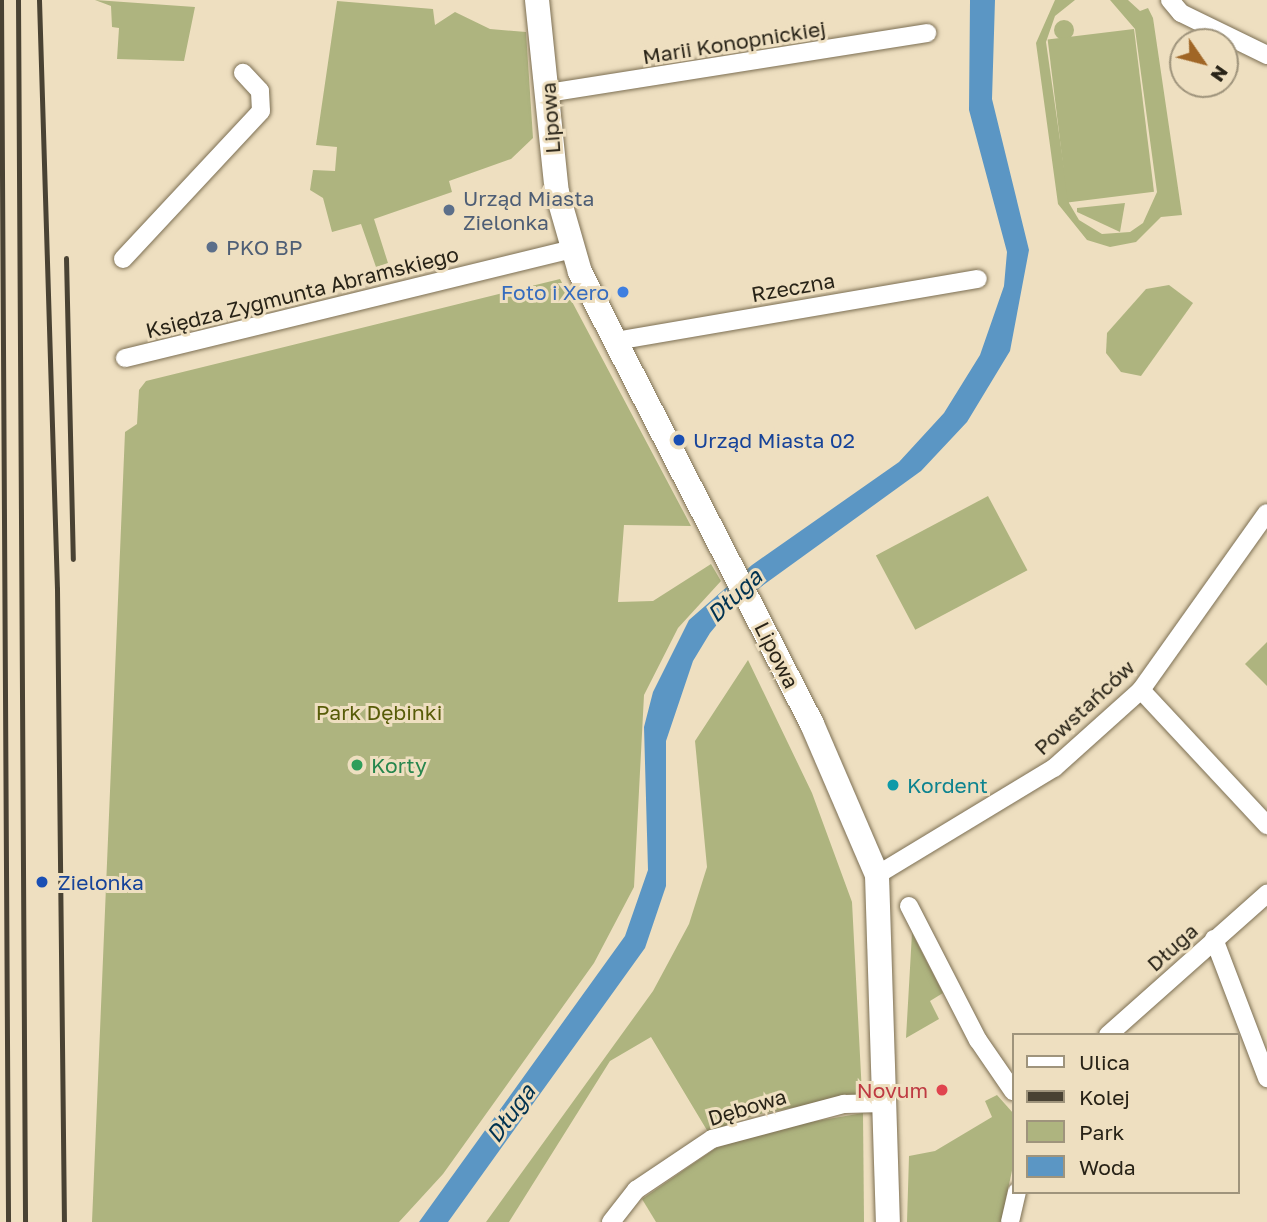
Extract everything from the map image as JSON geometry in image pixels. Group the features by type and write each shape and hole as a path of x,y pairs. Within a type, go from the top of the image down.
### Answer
{"street":[{"name":"Lipowa","path":"537,0 544,33 557,192 572,249 615,341 760,619 877,876 888,1222"},
{"name":"Lipowa","path":"544,33 547,0"},
{"path":"1170,0 1181,13 1267,55"},
{"name":"Marii Konopnickiej","path":"548,93 927,33"},
{"path":"123,259 261,111 260,91 243,72"},
{"name":"Księdza Zygmunta Abramskiego","path":"125,358 572,249"},
{"name":"Rzeczna","path":"615,341 978,279"},
{"name":"Powstańców","path":"877,876 1054,768 1141,690 1267,513"},
{"path":"1141,690 1267,825"},
{"name":"Długa","path":"1110,1033 1267,894"},
{"path":"909,906 978,1040 1012,1090"},
{"path":"1214,939 1267,1078"},
{"name":"Dębowa","path":"611,1222 636,1190 712,1139 844,1104 884,1103"},
{"path":"1010,1222 1017,1194"}],"green space":[{"path":"95,0 195,7 184,61 117,59 119,28 112,27 111,6"},
{"path":"1055,0 1075,0 1055,16 1046,42 1069,203 1079,220 1102,234 1130,232 1143,223 1157,192 1135,29 1110,0 1128,0 1140,11 1148,8 1153,18 1182,215 1161,217 1136,242 1110,247 1087,240 1058,204 1036,43"},
{"path":"337,1 433,9 435,25 455,12 490,29 526,32 533,138 511,159 449,181 452,192 374,219 388,263 376,267 361,224 332,232 323,198 310,190 313,170 335,171 337,147 316,145"},
{"path":"1064,20 1071,23 1074,30 1071,37 1064,40 1057,37 1054,30 1057,23"},
{"path":"1134,29 1154,192 1068,202 1048,40"},
{"path":"1125,203 1120,232 1077,212 1077,208"},
{"name":"Park Dębinki","path":"560,279 691,526 624,525 618,602 653,601 711,564 721,581 678,628 644,695 634,887 594,963 443,1174 399,1222 92,1222 125,432 137,424 139,390 146,381"},
{"path":"1169,285 1193,303 1141,376 1121,372 1106,353 1107,333 1146,289"},
{"path":"988,496 1027,570 915,630 876,556"},
{"path":"1267,642 1267,686 1245,664"},
{"path":"748,660 812,793 852,902 862,1094 755,1115 708,1132 651,1037 610,1061 509,1222 486,1222 653,991 689,924 707,867 695,741"},
{"path":"912,933 943,993 930,1001 939,1019 906,1038"},
{"path":"997,1095 1012,1112 1012,1171 1001,1222 907,1222 909,1156 935,1151 992,1117 985,1101"},
{"path":"863,1113 864,1222 656,1222 642,1199 716,1148 776,1128"}],"water":[{"path":"970,0 995,0 992,99 1029,250 1010,351 967,422 921,471 729,610 710,633 693,661 666,741 666,886 645,948 448,1222 419,1222 625,936 648,870 644,727 653,692 689,620 752,565 899,462 944,413 980,355 1004,286 1007,252 969,110"}],"railway":[{"path":"1,0 8,1222"},
{"path":"18,0 25,1222"},
{"path":"39,0 57,589 64,1222"},
{"path":"66,258 73,559"}],"place":[{"name":"Urząd Miasta Zielonka","path":"449,210"},
{"name":"PKO BP","path":"212,247"},
{"name":"Foto i Xero","path":"623,292"},
{"name":"Urząd Miasta 02","path":"679,440"},
{"name":"Korty","path":"357,765"},
{"name":"Kordent","path":"893,785"},
{"name":"Zielonka","path":"42,882"},
{"name":"Novum","path":"942,1090"}]}
